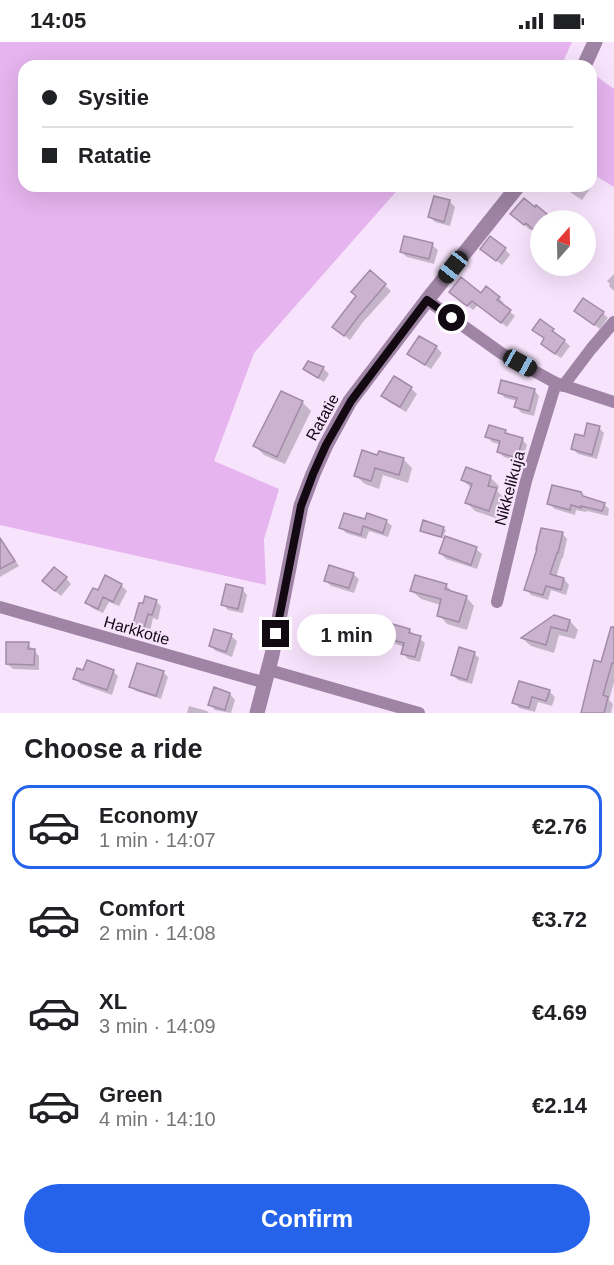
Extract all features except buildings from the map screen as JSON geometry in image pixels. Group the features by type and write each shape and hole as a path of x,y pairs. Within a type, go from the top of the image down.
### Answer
{"street":[{"path":"587,60 595,42"},
{"name":"Ratatie","path":"257,713 267,677 301,506 326,445 351,401 427,300 513,192"},
{"path":"427,300 501,353 560,385 614,402"},
{"path":"560,385 614,322"},
{"name":"Nikkelikuja","path":"497,602 526,481 560,385"},
{"name":"Harkkotie","path":"0,607 267,677 419,713"}],"shaded area":[{"path":"0,42 572,42 564,60 18,60 18,192 396,192 254,353 214,461 279,489 264,539 266,585 0,525"},
{"path":"597,77 614,89 614,187 597,177"}],"route":[{"path":"276,634 301,506 326,445 342,416 427,300 452,318"}]}
